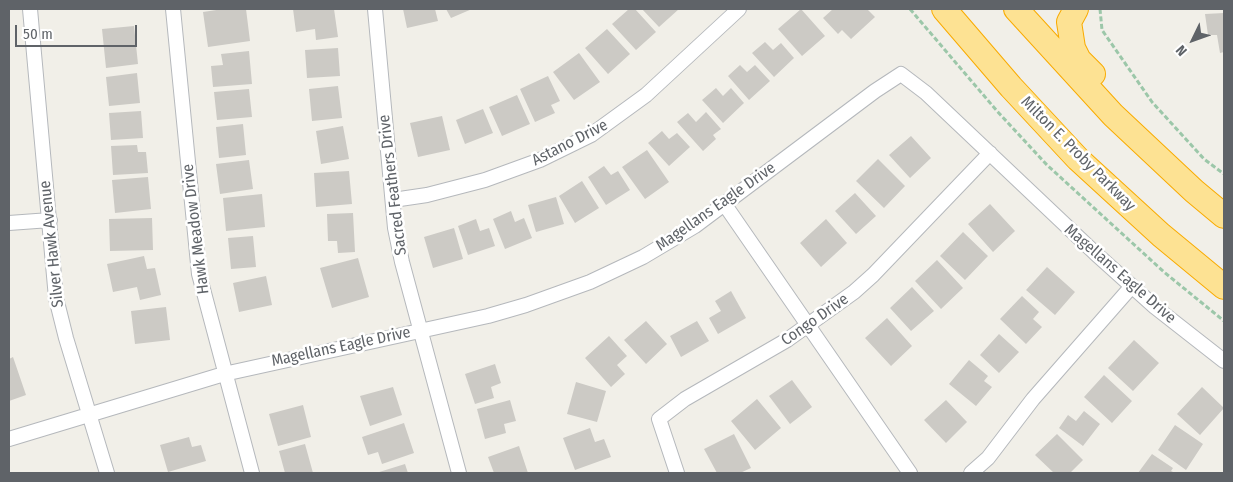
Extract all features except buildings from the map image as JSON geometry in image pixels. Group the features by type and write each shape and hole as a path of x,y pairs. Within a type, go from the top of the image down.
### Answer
{"highway":[{"name":"Milton E. Proby Parkway","path":"944,9 1011,87 1078,159 1161,235 1224,286"},
{"path":"1016,9 1112,115 1194,191 1224,216"},
{"path":"1076,9 1070,22 1070,36 1073,48 1080,60 1148,132 1224,200"}],"street":[{"name":"Silver Hawk Avenue","path":"30,9 56,298 63,329 107,473"},
{"name":"Hawk Meadow Drive","path":"173,9 196,257 202,292 252,473"},
{"name":"Sacred Feathers Drive","path":"375,9 393,200 402,262 459,473"},
{"name":"Astano Drive","path":"393,200 445,191 485,180 540,160 591,136 646,95 739,9"},
{"name":"Magellans Eagle Drive","path":"9,439 224,374 420,331 526,305 590,282 643,257 725,205 837,119 901,74 926,92 1062,223 1132,286 1224,361"},
{"name":"Congo Drive","path":"677,473 659,419 686,399 756,360 835,308 873,275 990,153"},
{"path":"725,205 910,473"},
{"path":"9,223 50,220"},
{"path":"971,473 988,458 1033,399 1132,286"}],"path":[{"path":"1100,9 1102,30 1152,102 1204,159 1224,174"}]}
